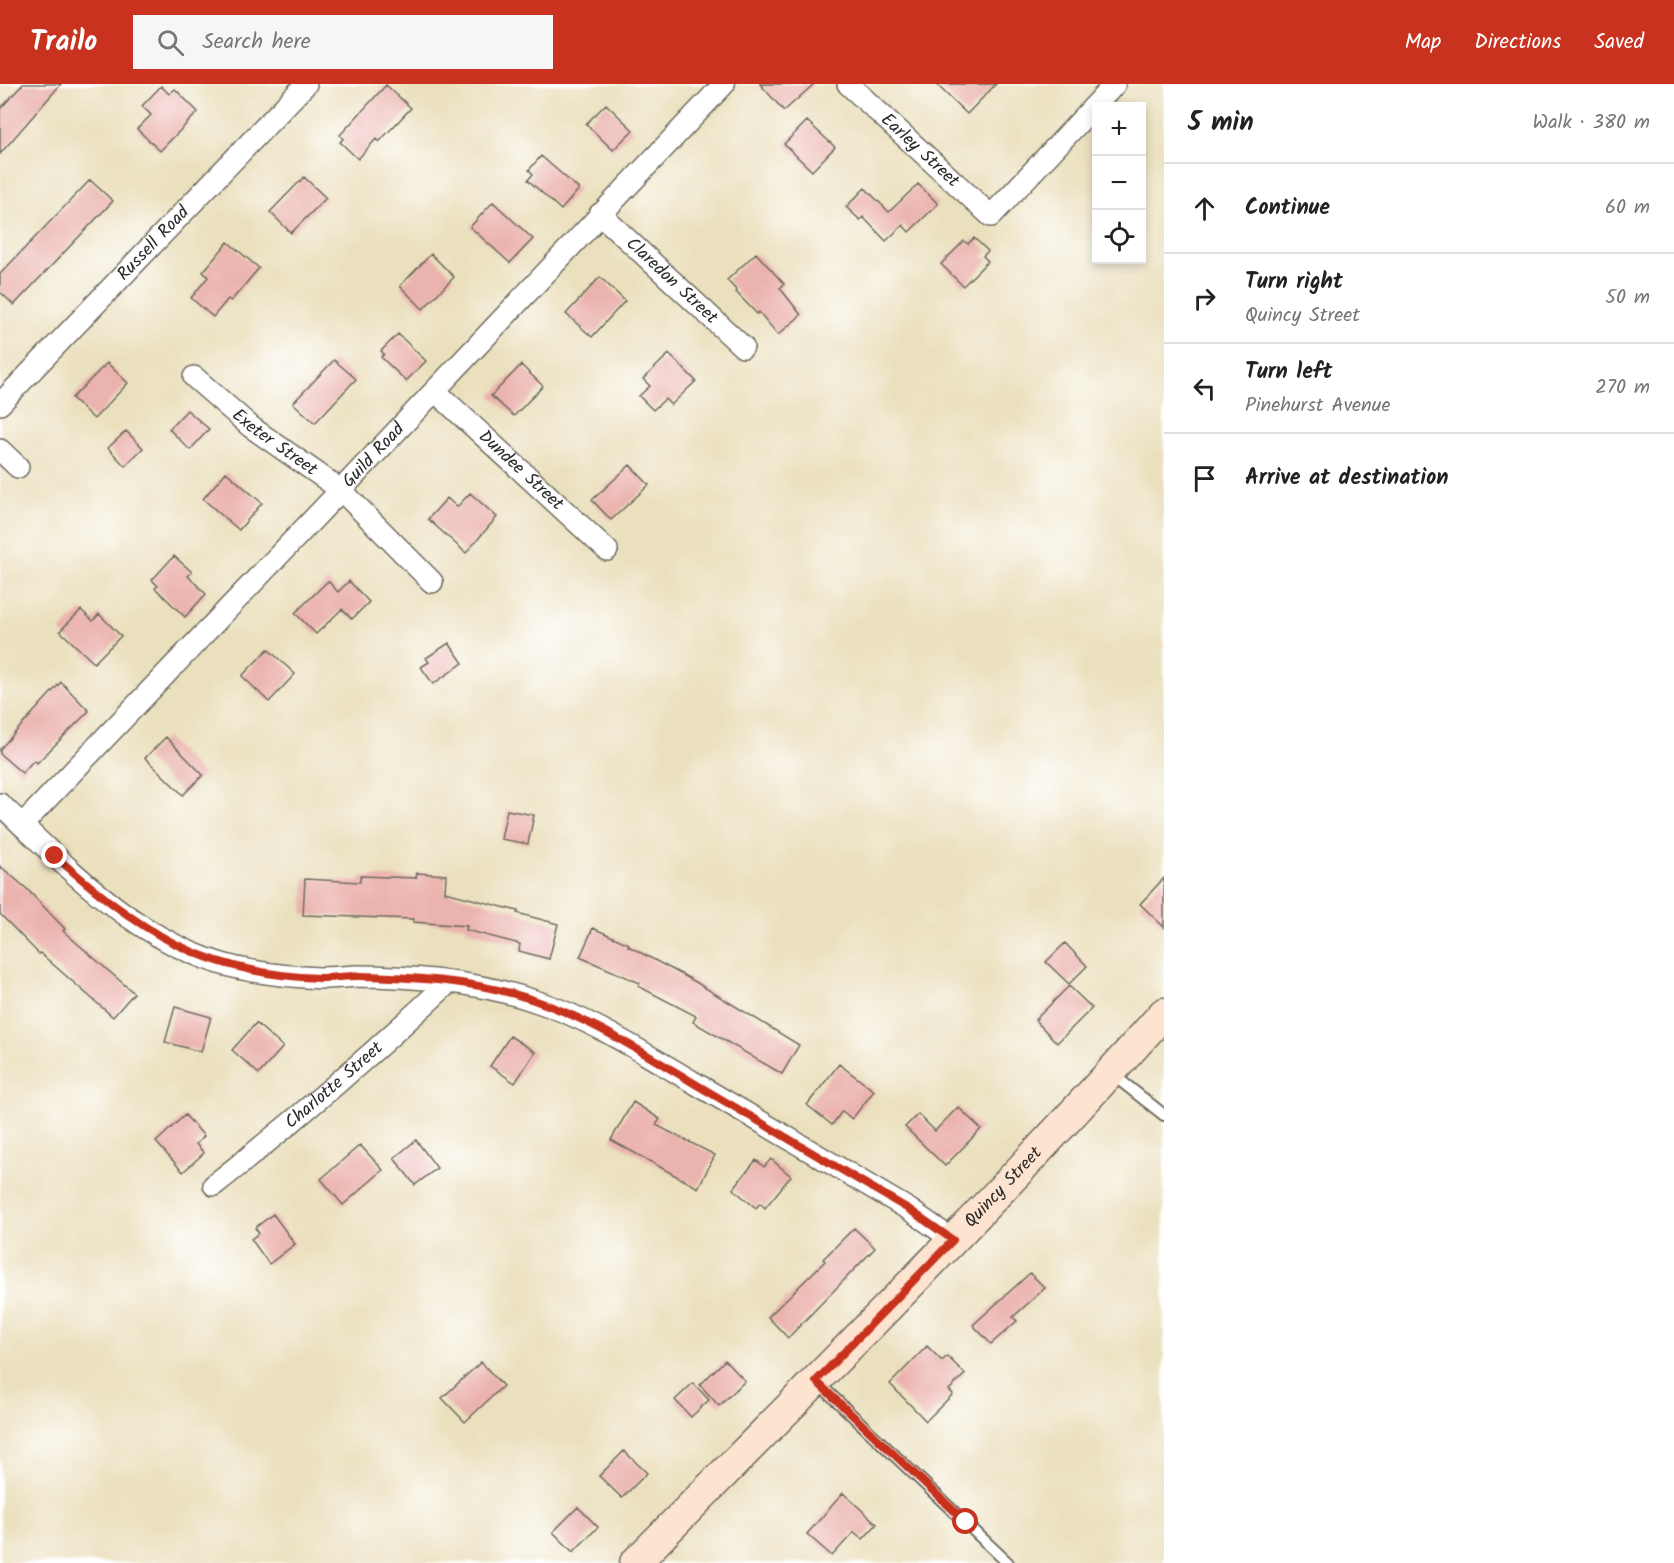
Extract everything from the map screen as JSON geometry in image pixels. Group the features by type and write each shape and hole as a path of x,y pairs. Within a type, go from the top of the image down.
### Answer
{"main road":[{"name":"Quincy Street","path":"635,1563 953,1240 1164,1013"}],"street":[{"name":"Russell Road","path":"0,404 306,84"},
{"name":"Guild Road","path":"22,825 724,84"},
{"name":"Earley Street","path":"848,84 991,216 1115,84"},
{"name":"Claredon Street","path":"600,214 743,347"},
{"name":"Exeter Street","path":"194,377 251,427 341,490 432,582"},
{"name":"Dundee Street","path":"435,391 607,550"},
{"path":"0,450 18,467"},
{"path":"0,804 113,905 142,926 180,947 215,961 252,971 321,978 394,978 483,987 514,994 569,1014 593,1025 910,1210 953,1240"},
{"name":"Charlotte Street","path":"214,1185 273,1138 405,1024 449,982"}],"lane":[{"path":"1110,1073 1164,1115"},
{"path":"816,1381 1008,1563"}],"building":[{"path":"23,84 61,84 0,154 0,109"},
{"path":"760,84 814,84 784,111"},
{"path":"936,84 996,84 967,114"},
{"path":"386,85 411,108 379,142 376,139 358,159 340,142 343,139 340,135"},
{"path":"161,86 169,94 175,89 198,112 160,151 137,129 151,115 142,106"},
{"path":"606,104 633,130 613,150 586,124"},
{"path":"807,121 835,147 812,171 784,144"},
{"path":"541,156 579,189 561,210 528,180 533,174 529,170"},
{"path":"304,177 326,198 291,233 270,212"},
{"path":"90,180 113,201 14,305 0,292 0,274"},
{"path":"918,184 938,204 909,232 903,225 886,241 863,217 860,220 846,207 865,188 889,212"},
{"path":"493,202 533,239 510,263 470,227"},
{"path":"974,238 988,251 983,256 988,261 963,286 941,264 964,241 968,244"},
{"path":"228,242 259,268 231,301 228,299 213,317 191,298 208,277 203,272"},
{"path":"756,253 784,284 780,288 801,315 778,335 727,280"},
{"path":"431,254 454,277 423,309 400,286"},
{"path":"600,277 625,301 592,337 566,314"},
{"path":"398,334 426,361 406,381 381,357 384,354 381,351"},
{"path":"669,354 696,381 671,405 665,399 653,410 639,396 650,386 643,379"},
{"path":"334,360 356,379 315,423 293,403"},
{"path":"107,363 128,383 94,419 72,398"},
{"path":"521,365 543,386 514,416 491,396"},
{"path":"187,410 209,429 190,450 169,429"},
{"path":"126,431 143,448 125,466 108,448"},
{"path":"630,465 649,485 611,520 592,500"},
{"path":"226,472 262,503 239,530 203,499"},
{"path":"470,493 497,517 466,553 428,519 447,498 457,507"},
{"path":"174,556 192,572 188,576 206,594 185,617 155,588 158,586 152,580"},
{"path":"328,581 338,592 349,581 369,602 352,619 342,609 316,634 295,613"},
{"path":"81,610 93,621 99,614 121,636 94,663 60,631"},
{"path":"449,643 463,663 433,684 421,667 429,662 426,658"},
{"path":"268,649 295,674 269,702 242,676"},
{"path":"61,682 89,711 37,763 34,760 22,773 0,754 0,749"},
{"path":"166,737 203,775 183,795 145,758"},
{"path":"507,810 534,815 528,844 501,839"},
{"path":"0,866 26,888 65,929 63,931 134,993 113,1017 39,954 0,914"},
{"path":"417,873 446,875 445,892 558,924 549,959 519,951 520,944 466,930 467,926 413,922 414,919 303,915 305,879 360,882 360,876 416,878"},
{"path":"1164,878 1164,927 1140,904"},
{"path":"593,928 629,944 628,946 694,981 799,1045 782,1074 693,1022 696,1016 638,986 640,983 580,957"},
{"path":"1065,943 1087,966 1069,984 1046,962"},
{"path":"1069,986 1092,1008 1057,1043 1035,1020"},
{"path":"175,1007 211,1017 201,1052 165,1042"},
{"path":"256,1023 283,1047 259,1074 232,1050"},
{"path":"510,1036 535,1052 515,1083 490,1066"},
{"path":"839,1064 874,1091 852,1119 842,1111 832,1125 807,1105"},
{"path":"633,1102 660,1119 656,1125 715,1155 698,1188 611,1140"},
{"path":"958,1107 981,1129 945,1166 905,1127 918,1114 935,1131"},
{"path":"185,1115 204,1136 196,1144 204,1153 183,1172 156,1142"},
{"path":"416,1140 437,1168 415,1185 394,1158"},
{"path":"360,1145 383,1170 343,1205 321,1179"},
{"path":"771,1159 791,1176 765,1208 760,1203 756,1208 733,1189 756,1160 764,1167"},
{"path":"273,1214 295,1244 269,1264 251,1239 259,1233 255,1228"},
{"path":"854,1228 875,1248 788,1338 768,1317 825,1261 823,1259"},
{"path":"1030,1273 1045,1288 1013,1317 1017,1321 991,1344 973,1325"},
{"path":"927,1346 942,1361 947,1356 965,1374 949,1390 953,1394 926,1421 890,1384"},
{"path":"725,1360 745,1381 719,1406 700,1385"},
{"path":"481,1362 503,1386 465,1422 442,1398"},
{"path":"693,1383 709,1400 691,1417 675,1400"},
{"path":"624,1451 647,1473 622,1498 599,1476"},
{"path":"843,1493 877,1524 863,1539 854,1532 832,1556 807,1534"},
{"path":"578,1507 598,1527 573,1552 553,1532"}],"route":[{"path":"55,856 113,905 142,926 180,947 215,961 252,971 288,975 321,978 356,976 394,978 483,987 514,994 569,1014 622,1041 910,1210 953,1240 816,1381 966,1522"}]}
